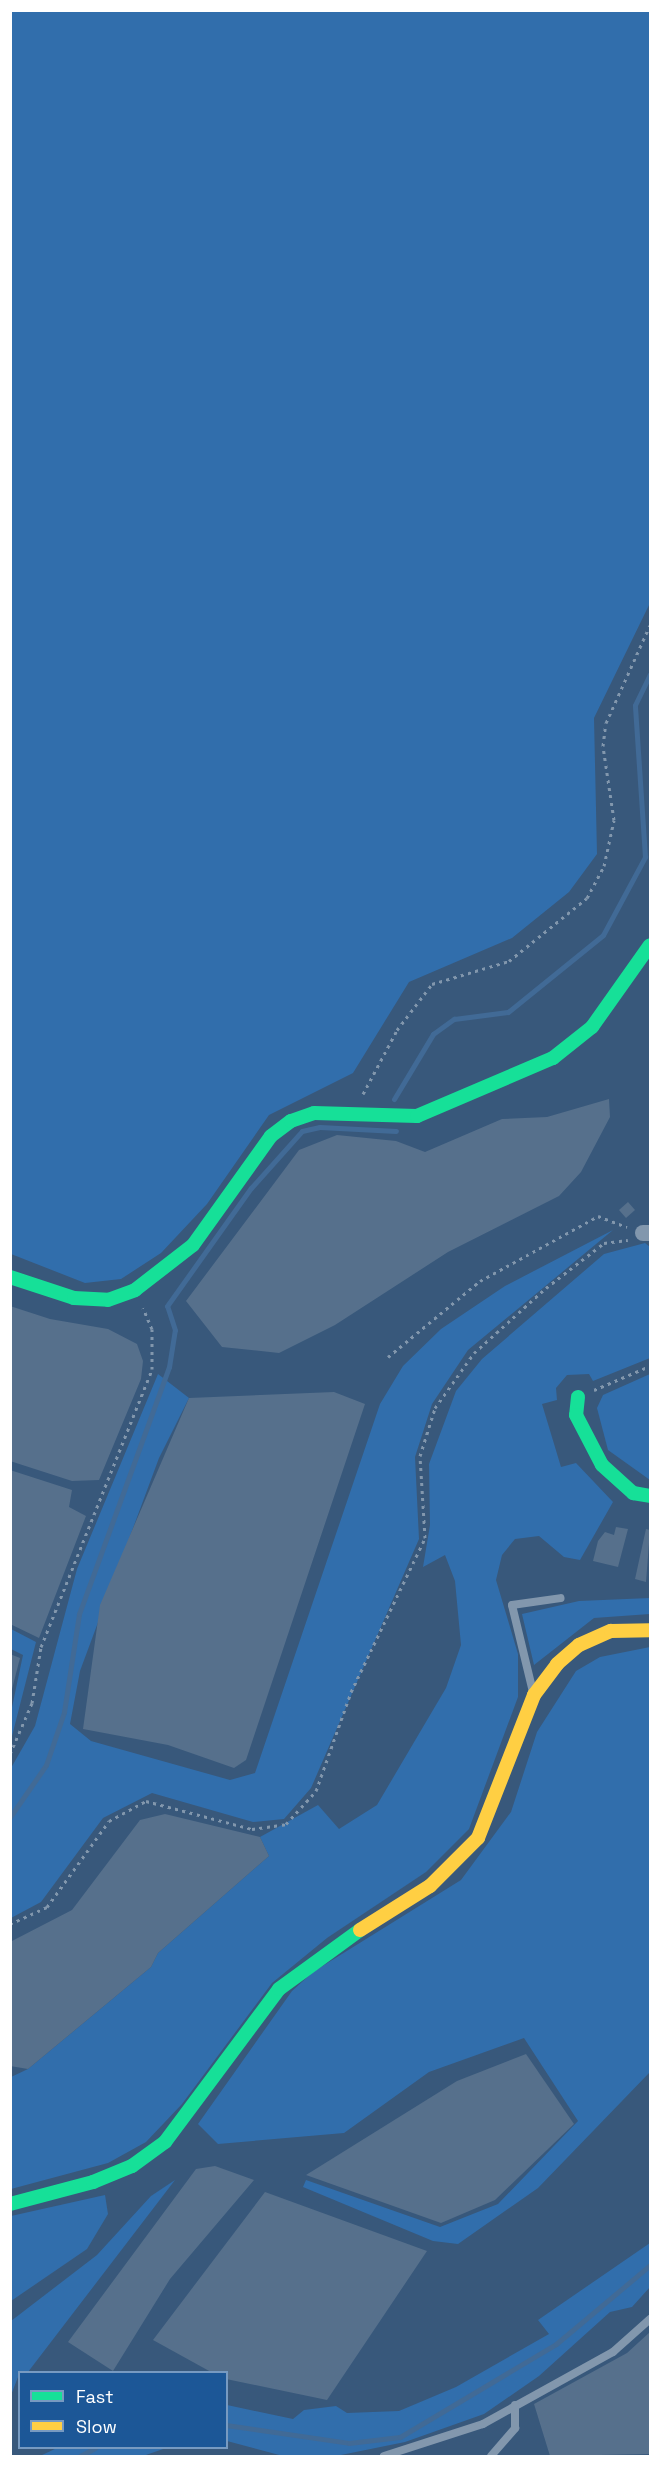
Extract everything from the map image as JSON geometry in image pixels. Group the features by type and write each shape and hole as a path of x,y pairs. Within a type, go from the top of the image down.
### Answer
{"street":[{"path":"10,1277 74,1298 108,1300 135,1290 194,1245 272,1136 314,1113 354,1112 417,1116 553,1058 592,1027 651,945"},
{"path":"578,1397 576,1415 602,1465 633,1493 651,1496"},
{"path":"10,2204 93,2182 165,2142 279,1989 315,1958 457,1864 492,1813 534,1695 579,1645 611,1631 651,1630"}],"lane":[{"path":"534,1695 512,1605 561,1598"},
{"path":"384,2457 483,2424 613,2352 651,2319"},
{"path":"491,2457 515,2428 515,2405"}],"path":[{"path":"354,1112 397,1030 432,984 509,961 587,898 604,866 614,820 603,746 606,723 651,625"},
{"path":"388,1357 480,1281 598,1216 647,1233"},
{"path":"10,1924 47,1907 110,1821 146,1801 252,1829 286,1824 301,1808 316,1791 351,1692 425,1538 420,1456 435,1408 474,1353 546,1288 604,1243 647,1233"},
{"path":"10,1754 32,1703 41,1647 152,1369 152,1329 135,1290"},
{"path":"578,1397 651,1366"}],"shaded area":[{"path":"11,11 650,11 650,603 594,718 597,854 569,892 512,938 409,982 353,1073 269,1115 207,1204 161,1253 121,1279 85,1283 11,1254"},
{"path":"613,1230 468,1350 432,1404 415,1457 419,1539 311,1788 284,1819 253,1822 152,1793 103,1818 41,1902 11,1918 11,1768 35,1726 77,1569 158,1374 189,1398 159,1458 80,1671 70,1724 91,1741 230,1780 255,1773 380,1404 403,1366 441,1329 505,1286"},
{"path":"645,1243 650,1247 650,1358 593,1381 589,1374 567,1375 556,1388 557,1400 542,1404 561,1467 576,1463 613,1502 580,1560 564,1557 539,1536 515,1539 502,1555 496,1580 518,1654 518,1697 469,1829 426,1872 327,1938 272,1983 182,2104 146,2142 108,2163 11,2189 11,2077 28,2069 151,1967 158,1953 269,1856 260,1837 318,1805 339,1829 377,1805 446,1688 461,1645 455,1581 445,1555 423,1567 430,1525 429,1464 456,1391 482,1359 604,1254"},
{"path":"650,1374 650,1480 608,1450 597,1408 603,1395"},
{"path":"650,1598 650,1614 594,1618 534,1665 522,1614 579,1601"},
{"path":"11,1629 36,1642 11,1740 11,1712 23,1655 11,1649"},
{"path":"650,1647 650,2072 538,2188 458,2244 433,2241 303,2187 306,2180 440,2227 498,2204 578,2121 524,2038 429,2072 344,2133 218,2144 198,2124 292,1991 313,1972 461,1880 511,1812 537,1732 576,1671 600,1657"},
{"path":"175,2180 29,2371 18,2371 11,2395 11,2321 97,2255 151,2196"},
{"path":"105,2195 108,2214 87,2249 11,2301 11,2216"},
{"path":"650,2243 650,2287 632,2307 610,2312 539,2376 484,2414 405,2442 336,2456 283,2456 228,2441 228,2405 293,2419 304,2410 336,2406 347,2413 399,2411 456,2387 549,2334 538,2320"},
{"path":"55,2449 163,2449 143,2456 40,2456"}],"building":[{"path":"609,1099 610,1117 581,1172 559,1196 448,1252 335,1325 279,1353 222,1347 186,1301 299,1150 337,1135 396,1141 425,1152 502,1119 547,1117"},
{"path":"628,1202 635,1210 626,1218 619,1210"},
{"path":"10,1306 50,1319 108,1329 137,1344 143,1361 141,1379 99,1480 72,1481 10,1461"},
{"path":"334,1392 365,1404 246,1760 234,1768 168,1745 83,1729 100,1605 189,1398"},
{"path":"10,1470 72,1490 69,1507 86,1516 39,1638 10,1624"},
{"path":"616,1527 628,1529 618,1567 593,1561 598,1541 605,1532 614,1535"},
{"path":"646,1529 650,1530 646,1582 635,1579"},
{"path":"10,1654 20,1658 11,1693 10,1693"},
{"path":"165,1814 260,1837 269,1856 158,1953 151,1967 28,2069 10,2066 10,1942 72,1910 140,1820"},
{"path":"526,2054 574,2124 495,2200 441,2223 306,2175 457,2081"},
{"path":"215,2166 254,2180 170,2279 113,2371 68,2342 196,2169"},
{"path":"265,2192 427,2251 327,2400 228,2379 228,2371 209,2371 153,2340"},
{"path":"650,2332 650,2454 550,2456 534,2404 627,2353"}],"waterway":[{"path":"394,1099 433,1034 454,1019 508,1012 603,935 645,857 635,705 650,674"},
{"path":"10,1817 46,1765 64,1712 79,1614 169,1367 175,1330 167,1306 251,1188 302,1131 320,1127 396,1131"},
{"path":"228,2425 349,2443 400,2437 556,2344 650,2265"},
{"path":"80,2456 93,2449"}],"traffic: fast":[{"path":"10,1277 74,1298 108,1300 135,1290 193,1245 271,1136 291,1121 314,1113 417,1116 553,1058 592,1027 650,945"},
{"path":"578,1397 576,1415 602,1465 633,1493 650,1496"},
{"path":"10,2204 93,2182 132,2166 165,2142 279,1989 360,1930"}],"traffic: slow":[{"path":"360,1930 430,1886 478,1838 534,1695 557,1664 579,1645 611,1631 650,1630"}]}
